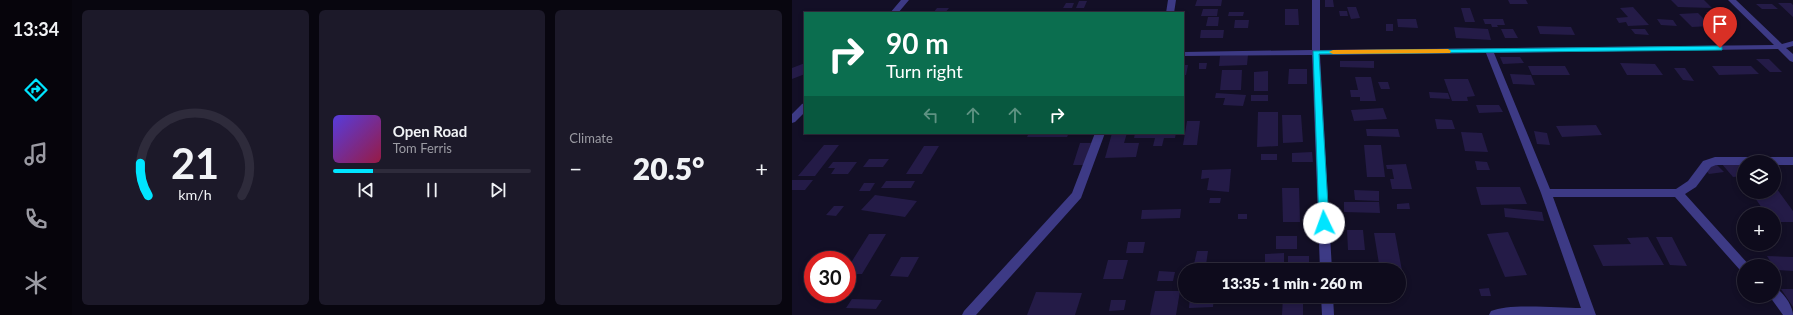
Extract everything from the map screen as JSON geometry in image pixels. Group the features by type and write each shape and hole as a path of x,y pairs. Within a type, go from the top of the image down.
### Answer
{"street":[{"path":"895,12 905,0"},
{"path":"1170,12 1172,0"},
{"path":"1316,0 1316,52 1326,263"},
{"path":"1732,0 1793,59"},
{"path":"1184,54 1781,47 1793,43"},
{"path":"1489,51 1546,193 1590,315 1523,313 1495,315"},
{"path":"794,115 804,107"},
{"path":"968,315 1077,195 1100,134"},
{"path":"1546,193 1678,193 1692,184 1707,164 1715,161 1793,161"},
{"path":"1678,193 1738,259"},
{"path":"1327,303 1328,315"},
{"path":"1781,303 1790,315"}],"building":[{"path":"1197,0 1222,0 1221,6 1195,6"},
{"path":"1325,0 1333,0 1334,7 1325,7"},
{"path":"1508,0 1526,0 1528,4 1510,4"},
{"path":"1671,0 1704,0 1712,8 1678,7"},
{"path":"1079,1 1087,1 1084,8 1076,8"},
{"path":"1066,3 1074,3 1072,8 1063,8"},
{"path":"1778,3 1791,3 1793,5 1793,17"},
{"path":"1756,4 1772,4 1778,9 1762,9"},
{"path":"1347,7 1356,7 1360,18 1351,19"},
{"path":"1633,7 1649,25 1628,26 1626,22 1619,23 1616,18 1628,17 1620,8"},
{"path":"937,8 949,8 946,12 934,12"},
{"path":"1461,8 1470,8 1475,22 1465,22"},
{"path":"1203,9 1218,9 1217,16 1201,16"},
{"path":"1285,9 1298,9 1299,25 1285,25"},
{"path":"1339,11 1347,11 1348,16 1340,16"},
{"path":"1229,12 1244,12 1243,16 1228,16"},
{"path":"1706,12 1722,13 1726,18 1709,17"},
{"path":"1698,13 1711,26 1692,27 1679,14"},
{"path":"1208,17 1219,17 1218,26 1206,26"},
{"path":"1397,19 1416,19 1418,28 1398,27"},
{"path":"1483,19 1503,19 1505,25 1497,25 1498,27 1492,27 1491,24 1485,24"},
{"path":"1657,19 1673,20 1677,26 1661,25"},
{"path":"1235,20 1249,20 1248,28 1234,28"},
{"path":"1724,22 1734,32 1718,32 1709,23"},
{"path":"1386,24 1393,24 1393,31 1386,31"},
{"path":"1537,26 1571,27 1575,35 1540,34"},
{"path":"1454,27 1488,29 1491,40 1456,38"},
{"path":"1501,29 1513,29 1518,38 1505,38"},
{"path":"1631,29 1645,29 1649,35 1635,34"},
{"path":"1201,30 1224,30 1223,38 1200,38"},
{"path":"1248,55 1247,65 1219,66 1220,56"},
{"path":"1500,57 1520,57 1524,63 1503,64"},
{"path":"1756,59 1769,59 1782,72 1770,72"},
{"path":"1340,61 1374,61 1374,68 1340,67"},
{"path":"804,63 804,74 792,79 792,68"},
{"path":"1199,63 1207,63 1206,69 1199,69"},
{"path":"1620,63 1655,64 1663,75 1627,75"},
{"path":"1184,65 1188,65 1186,75 1184,75"},
{"path":"1528,66 1565,66 1570,75 1532,75"},
{"path":"1712,66 1751,66 1759,74 1719,75"},
{"path":"1674,68 1685,68 1694,81 1683,80"},
{"path":"1289,69 1307,69 1307,84 1288,84"},
{"path":"1222,70 1242,70 1241,90 1220,90"},
{"path":"1268,71 1268,91 1254,91 1254,72"},
{"path":"1510,74 1531,75 1535,85 1513,84"},
{"path":"1355,77 1371,77 1376,101 1360,101 1360,97 1351,97 1350,90 1358,90"},
{"path":"1444,79 1468,79 1475,96 1467,97 1468,101 1452,101"},
{"path":"1378,82 1388,82 1390,89 1381,89"},
{"path":"1429,92 1448,93 1450,99 1430,98"},
{"path":"1216,93 1246,95 1243,106 1223,105 1225,98 1215,98"},
{"path":"1251,95 1268,95 1268,101 1251,101"},
{"path":"1476,105 1499,105 1503,112 1479,113"},
{"path":"1383,108 1387,119 1354,121 1351,110"},
{"path":"1258,112 1278,112 1278,146 1257,147"},
{"path":"1282,115 1301,115 1303,142 1283,143"},
{"path":"1435,119 1452,120 1455,129 1437,129"},
{"path":"1187,121 1200,121 1197,145 1183,145"},
{"path":"1596,125 1602,135 1562,137 1556,126"},
{"path":"1366,129 1398,129 1400,137 1367,136"},
{"path":"1534,131 1547,133 1550,145 1537,144"},
{"path":"1461,132 1482,133 1488,152 1465,151"},
{"path":"1028,134 1068,134 1067,137 1027,137"},
{"path":"1112,134 1127,134 1124,143 1139,143 1136,157 1105,158"},
{"path":"1135,134 1176,134 1175,138 1164,138 1162,146 1153,146 1155,138 1134,138"},
{"path":"1080,143 1091,143 1084,165 1073,165"},
{"path":"824,145 839,145 815,176 798,176"},
{"path":"1364,145 1381,145 1385,177 1367,177"},
{"path":"924,146 939,146 922,174 906,174"},
{"path":"1312,152 1313,162 1292,162 1292,153"},
{"path":"1261,154 1277,154 1277,160 1261,160"},
{"path":"869,159 889,159 883,167 863,167"},
{"path":"1475,161 1487,162 1490,170 1477,170"},
{"path":"1737,161 1737,177 1733,177 1721,163"},
{"path":"833,162 857,162 848,174 831,174 835,168 828,168"},
{"path":"1406,164 1412,189 1392,189 1390,179 1394,179 1392,169 1387,169 1386,165"},
{"path":"1716,164 1724,172 1709,174 1702,166"},
{"path":"1231,169 1229,192 1207,190 1209,178 1201,179 1202,170"},
{"path":"792,180 813,180 805,190 792,190"},
{"path":"886,181 915,181 911,188 881,188"},
{"path":"864,183 875,183 870,191 859,191"},
{"path":"1476,187 1520,187 1527,204 1481,205"},
{"path":"1282,188 1299,188 1300,222 1283,222"},
{"path":"1354,190 1379,191 1379,201 1355,200"},
{"path":"875,195 917,201 905,217 861,210"},
{"path":"1781,195 1793,211 1793,222 1781,222 1781,207 1761,207 1756,199 1781,199"},
{"path":"1210,198 1221,198 1220,203 1209,203"},
{"path":"1344,202 1379,202 1380,213 1344,212"},
{"path":"1409,203 1410,209 1397,209 1397,204"},
{"path":"834,206 844,206 836,216 826,215"},
{"path":"1504,208 1542,212 1544,221 1505,217"},
{"path":"1181,209 1180,218 1141,219 1142,210"},
{"path":"1238,214 1247,214 1247,219 1238,219"},
{"path":"1347,230 1363,230 1365,250 1348,250"},
{"path":"1508,232 1527,275 1505,277 1487,234"},
{"path":"1374,233 1395,233 1401,263 1379,263"},
{"path":"869,234 886,234 862,274 856,274 856,255"},
{"path":"1276,236 1297,236 1297,249 1276,249"},
{"path":"1648,237 1664,265 1603,266 1593,245 1631,244 1627,238"},
{"path":"1656,237 1672,237 1687,266 1670,265"},
{"path":"1128,242 1145,242 1143,253 1126,253"},
{"path":"1197,251 1208,251 1206,263 1194,263"},
{"path":"1284,253 1284,263 1265,263 1265,254"},
{"path":"1288,256 1309,256 1309,263 1288,263"},
{"path":"1767,256 1793,257 1793,271 1781,270 1781,259 1769,259"},
{"path":"901,257 919,257 908,277 890,276"},
{"path":"1108,260 1128,260 1123,279 1103,279"},
{"path":"1159,271 1175,272 1173,281 1157,281"},
{"path":"1489,288 1491,296 1481,296 1479,289"},
{"path":"1781,289 1793,289 1793,307"},
{"path":"1155,291 1178,291 1176,315 1150,315"},
{"path":"1036,292 1082,293 1075,315 1027,315"},
{"path":"856,299 882,300 876,309 846,308 849,303 856,303"},
{"path":"1111,300 1126,300 1124,310 1109,311"},
{"path":"1189,303 1213,303 1213,307 1189,308"},
{"path":"1283,303 1303,303 1303,315 1282,315"}],"slow traffic":[{"path":"1333,52 1448,51"}],"route":[{"path":"1324,223 1316,52 1720,48"}]}
